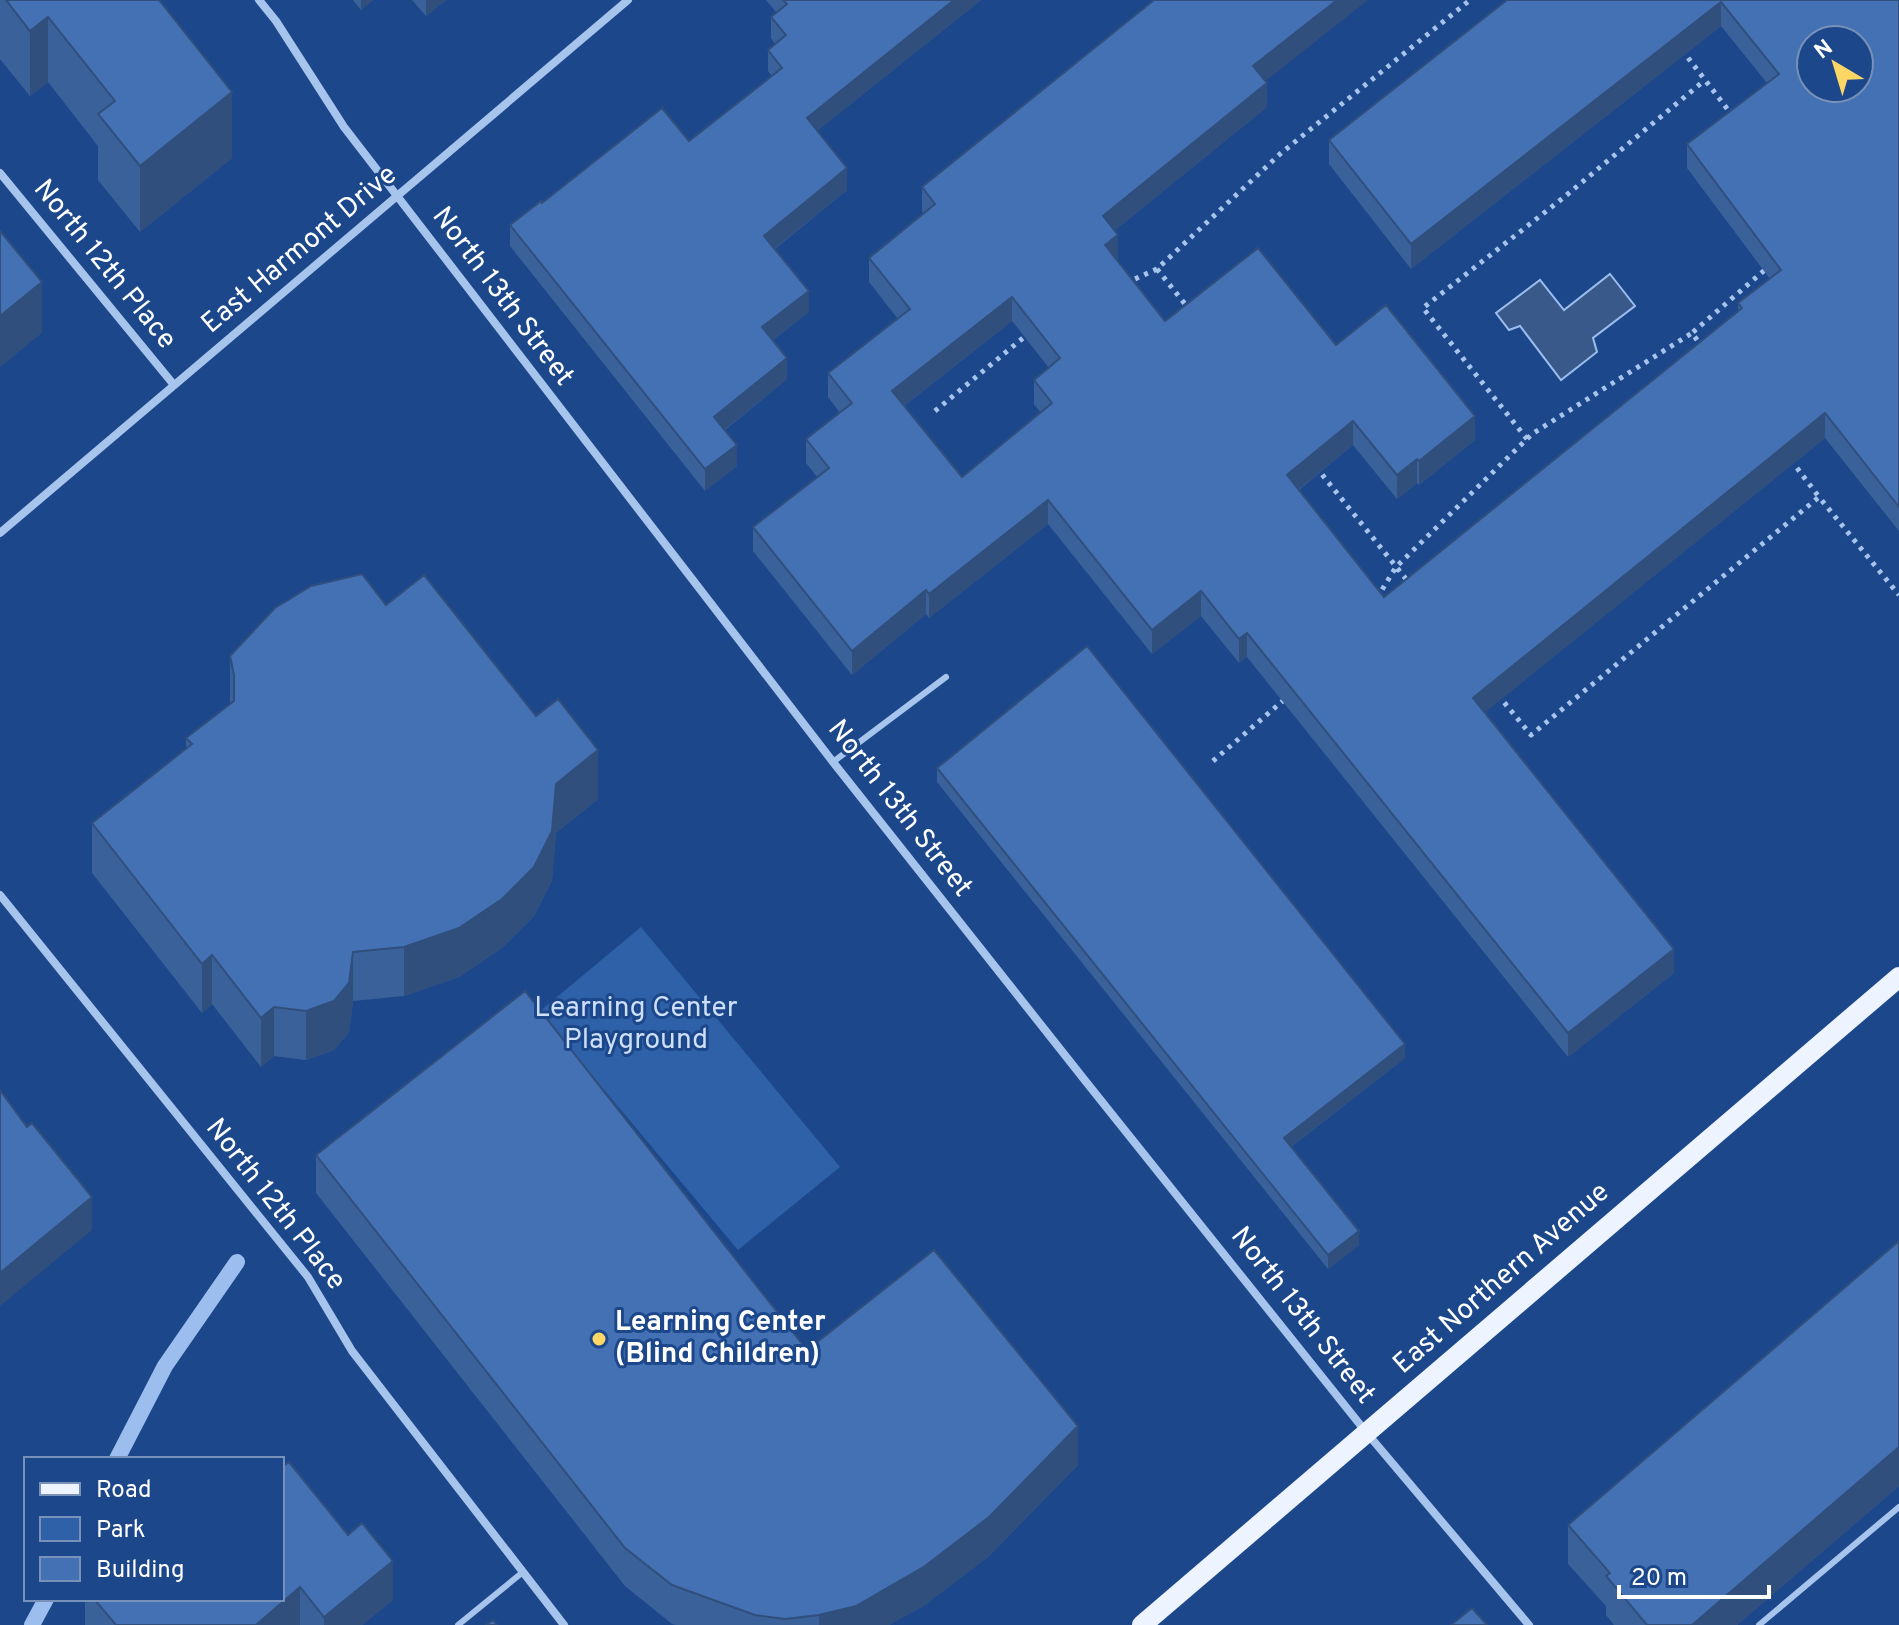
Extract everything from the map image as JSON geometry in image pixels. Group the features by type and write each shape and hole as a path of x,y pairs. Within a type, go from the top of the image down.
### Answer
{"main road":[{"name":"East Northern Avenue","path":"1142,1625 1899,977"}],"street":[{"name":"North 13th Street","path":"259,0 276,21 344,127 833,762 1366,1432 1529,1625"},
{"name":"East Harmont Drive","path":"0,533 628,0"},
{"name":"North 12th Place","path":"0,173 174,385"},
{"name":"North 12th Place","path":"0,895 308,1277 352,1351 564,1625"}],"lane":[{"path":"833,762 946,677"},
{"path":"1759,1625 1899,1507"},
{"path":"458,1625 523,1572"}],"path":[{"path":"1125,283 1157,269 1280,154 1470,0"},
{"path":"1681,48 1733,116"},
{"path":"1527,439 1423,308 1563,198 1705,80"},
{"path":"1375,602 1396,567 1527,439 1692,333 1776,261"},
{"path":"1157,269 1197,319"},
{"path":"935,411 1034,328"},
{"path":"1692,333 1712,358"},
{"path":"1307,455 1416,591"},
{"path":"1790,459 1899,595"},
{"path":"1492,687 1531,735 1819,497"},
{"path":"1213,761 1289,696"}],"green space":[{"name":"Learning Center Playground","path":"641,927 840,1167 738,1250 539,1012"}],"shaded area":[{"path":"1610,274 1635,306 1593,338 1597,352 1561,380 1520,326 1509,330 1496,313 1540,280 1564,310"}],"building":[{"path":"6,0 159,0 232,92 140,166 98,114 115,101 48,17 30,31"},
{"path":"783,0 954,0 807,118 847,168 764,236 809,291 762,327 787,358 714,417 737,445 705,469 510,225 662,108 689,141 782,68 768,50 786,35 771,17 787,4"},
{"path":"1154,0 1337,0 1253,66 1267,83 1103,216 1118,235 1105,245 1165,321 1258,248 1336,345 1386,305 1475,416 1397,475 1353,421 1287,475 1384,597 1742,308 1738,303 1781,270 1687,144 1779,74 1721,2 1411,244 1329,140 1507,0 1899,0 1899,507 1825,413 1473,698 1674,949 1568,1033 1247,633 1239,639 1201,591 1152,630 1048,500 929,594 926,590 852,651 753,527 829,468 806,439 852,403 828,373 910,309 869,258 935,204 922,187","holes":["1012,297 1060,358 1034,380 1052,403 962,477 892,391"]},
{"path":"0,231 42,282 0,316"},
{"path":"362,574 386,605 424,575 536,716 558,699 598,750 556,784 552,831 534,867 502,899 459,928 404,947 353,952 349,983 334,1001 306,1011 274,1007 261,1018 212,955 202,964 92,823 192,744 186,738 234,701 230,656 275,608 311,586"},
{"path":"1087,646 1405,1044 1284,1138 1359,1231 1328,1255 937,768"},
{"name":"Learning Center (Blind Children)","path":"525,991 807,1350 934,1250 1078,1426 989,1517 925,1566 856,1606 785,1619 755,1615 672,1585 625,1548 316,1155"},
{"path":"0,1090 27,1127 32,1123 92,1197 0,1273"},
{"path":"1899,1241 1899,1447 1692,1625 1647,1625 1606,1576 1610,1573 1568,1525"},
{"path":"289,1462 348,1535 362,1523 393,1561 324,1617 300,1587 284,1601 284,1466"},
{"path":"96,1601 284,1601 256,1625 116,1625"},
{"path":"1472,1608 1487,1625 1451,1625"}],"waterway":[{"path":"118,1457 165,1366 237,1262"},
{"path":"32,1625 45,1601"}],"place":[{"name":"Learning Center (Blind Children)","path":"599,1339"}]}
